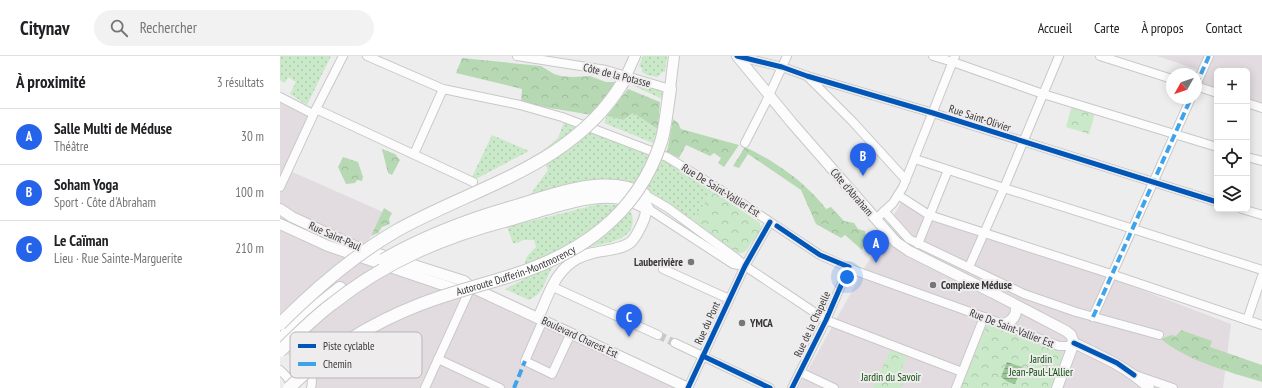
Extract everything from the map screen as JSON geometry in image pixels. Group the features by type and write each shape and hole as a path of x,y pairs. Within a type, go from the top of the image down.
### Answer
{"highway":[{"path":"280,324 323,283 380,241 409,224 532,165 571,141 596,118 608,104 625,79"},
{"name":"Autoroute Dufferin-Montmorency","path":"365,332 393,316 436,298 508,277 538,266 569,252 593,237 620,214 640,188 649,173 662,140 670,89"},
{"path":"301,332 331,305 356,286 413,253 445,239 566,192 595,186 621,187 644,194"},
{"path":"280,341 311,311 364,271 420,240 454,225 510,213 601,197 622,198 647,208"},
{"path":"280,351 290,342"},
{"name":"Autoroute Dufferin-Montmorency","path":"289,388 300,378"}],"main road":[{"path":"625,79 635,56"},
{"path":"670,89 674,56"},
{"name":"Côte d'Abraham","path":"737,56 896,242 909,251 1066,331 1071,335 1074,344"},
{"path":"541,319 557,278 566,267 578,258 592,253 620,247 631,242 644,221 647,208 644,194"},
{"name":"Rue Saint-Paul","path":"280,209 343,246 381,265"},
{"name":"Rue Saint-Paul","path":"280,224 298,233 343,246 357,247 391,258"},
{"name":"Boulevard Charest Est","path":"391,258 464,281 471,287 688,388"},
{"name":"Boulevard Charest Est","path":"381,265 458,290 471,287"},
{"path":"1004,324 1013,319 1016,306"},
{"path":"1057,388 1074,344"},
{"name":"Rue De Saint-Vallier Est","path":"1074,344 1117,363 1149,388"}],"street":[{"path":"280,187 314,112 343,56"},
{"name":"Rue De Saint-Vallier Est","path":"367,56 443,88 520,105 562,117 667,157 715,186 820,255 1059,346 1074,344"},
{"name":"Côte de la Potasse","path":"517,56 606,70 625,79 670,89"},
{"name":"Rue Saint-Olivier","path":"737,56 782,67 1214,201"},
{"path":"745,143 787,56"},
{"path":"933,56 954,59 1043,94 1214,146"},
{"path":"969,267 1059,56"},
{"path":"1100,56 1166,77"},
{"path":"1202,72 1209,56"},
{"path":"876,219 898,195 906,180 954,59"},
{"path":"807,76 853,122 906,180"},
{"path":"414,154 443,88"},
{"path":"1202,88 1214,92"},
{"path":"280,97 414,154 474,182"},
{"path":"1093,317 1188,104"},
{"path":"1250,104 1262,108"},
{"path":"1250,157 1262,161"},
{"path":"915,159 1262,270"},
{"path":"918,244 948,170"},
{"path":"644,194 668,208 745,266 826,320 962,372"},
{"path":"898,195 929,215 1112,274 1262,325"},
{"path":"647,208 733,264 745,266"},
{"path":"1250,211 1262,215"},
{"path":"884,212 906,236 918,244 1024,294 1093,317 1159,335"},
{"name":"Rue du Pont","path":"688,388 745,266 770,222"},
{"name":"Rue de la Chapelle","path":"792,388 826,320 849,267"},
{"path":"663,269 729,300"},
{"path":"1247,320 1262,276"},
{"path":"425,388 471,287"},
{"path":"553,287 658,335"},
{"path":"956,388 984,317"},
{"path":"541,319 525,361 552,374 571,333"},
{"path":"280,341 290,348"},
{"path":"676,343 770,388"},
{"path":"438,359 500,388"},
{"path":"280,370 293,388"},
{"path":"800,372 834,388"},
{"path":"1134,375 1172,388"},
{"path":"311,378 311,388"}],"shaded area":[{"path":"1157,56 1262,56 1262,108 1250,104 1250,68 1214,68 1214,92 1202,88 1202,68 1193,68"},
{"path":"280,97 313,114 288,170 383,212 362,253 471,287 688,388 311,388 310,378 422,378 422,332 290,332 290,351 280,342"},
{"path":"903,199 1231,324 1223,388 798,388"},
{"path":"1007,362 1022,367 1015,384 1008,382 1001,377"}],"green space":[{"path":"280,56 331,56 307,105 290,94 296,82 288,77 285,83 280,80"},
{"path":"643,56 667,56 665,72 662,72 657,77 647,75 642,72 642,68 639,66"},
{"path":"462,58 541,66 554,74 561,76 590,76 606,82 622,82 592,115 521,102 522,89 456,73"},
{"path":"630,80 662,90 662,99 628,83"},
{"path":"628,89 660,102 658,129 633,113 623,120 607,116"},
{"path":"1072,105 1095,113 1089,134 1066,127"},
{"path":"633,113 658,129 653,143 604,123 607,116 623,120"},
{"path":"673,119 678,123 681,129 739,145 724,167 718,163 721,158 714,153 710,156 686,145 679,158 667,152"},
{"path":"564,122 669,163 713,191 693,220 650,192 629,184 604,180 583,181 530,195 548,170 540,153 558,138"},
{"path":"492,135 529,151 474,180 472,177"},
{"path":"745,147 763,156 789,173 812,193 826,209 831,207 844,221 854,223 858,229 865,231 866,239 862,250 845,235 841,238 816,224 801,190 748,154 739,168 733,166"},
{"path":"382,149 395,154 400,160 392,175 388,173"},
{"path":"343,157 358,162 363,177 362,181 357,180 355,183 346,184 338,167"},
{"path":"713,191 760,223 761,230 746,251 742,253 735,253 693,220"},
{"path":"599,204 617,205 631,212 633,223 630,231 616,240 577,251 560,260 552,268 539,293 529,300 505,289 526,278 525,261 528,255 536,247 534,240 523,240 518,243 513,243 507,227"},
{"path":"384,208 392,213 389,219 390,224 382,227 378,233 371,236"},
{"name":"Jardin Jean-Paul-L'Allier","path":"988,322 1062,353 1060,357 1062,366 1053,388 961,388"},
{"path":"1181,330 1212,341 1210,347 1262,365 1262,382 1196,360 1171,347 1161,339 1171,335 1176,336"},
{"name":"Jardin du Savoir","path":"891,349 908,355 901,370 913,376 911,380 905,378 901,388 873,388"}],"tunnel":[{"path":"658,335 675,343"}],"marked path":[{"path":"1202,72 1209,56"},
{"path":"1093,317 1188,104"},
{"path":"514,388 525,361"}],"cycle path":[{"path":"737,56 782,67 1214,201"},
{"path":"688,388 745,266 770,222"},
{"path":"777,226 820,255 849,267 826,320 792,388"},
{"path":"1074,343 1117,363 1134,375"},
{"path":"703,356 770,388"}],"place":[{"name":"Soham Yoga","path":"863,176"},
{"name":"Lauberivière","path":"691,262"},
{"name":"Salle Multi de Méduse","path":"876,263"},
{"name":"Complexe Méduse","path":"933,285"},
{"name":"YMCA","path":"742,323"},
{"name":"Le Caïman","path":"629,337"}]}
